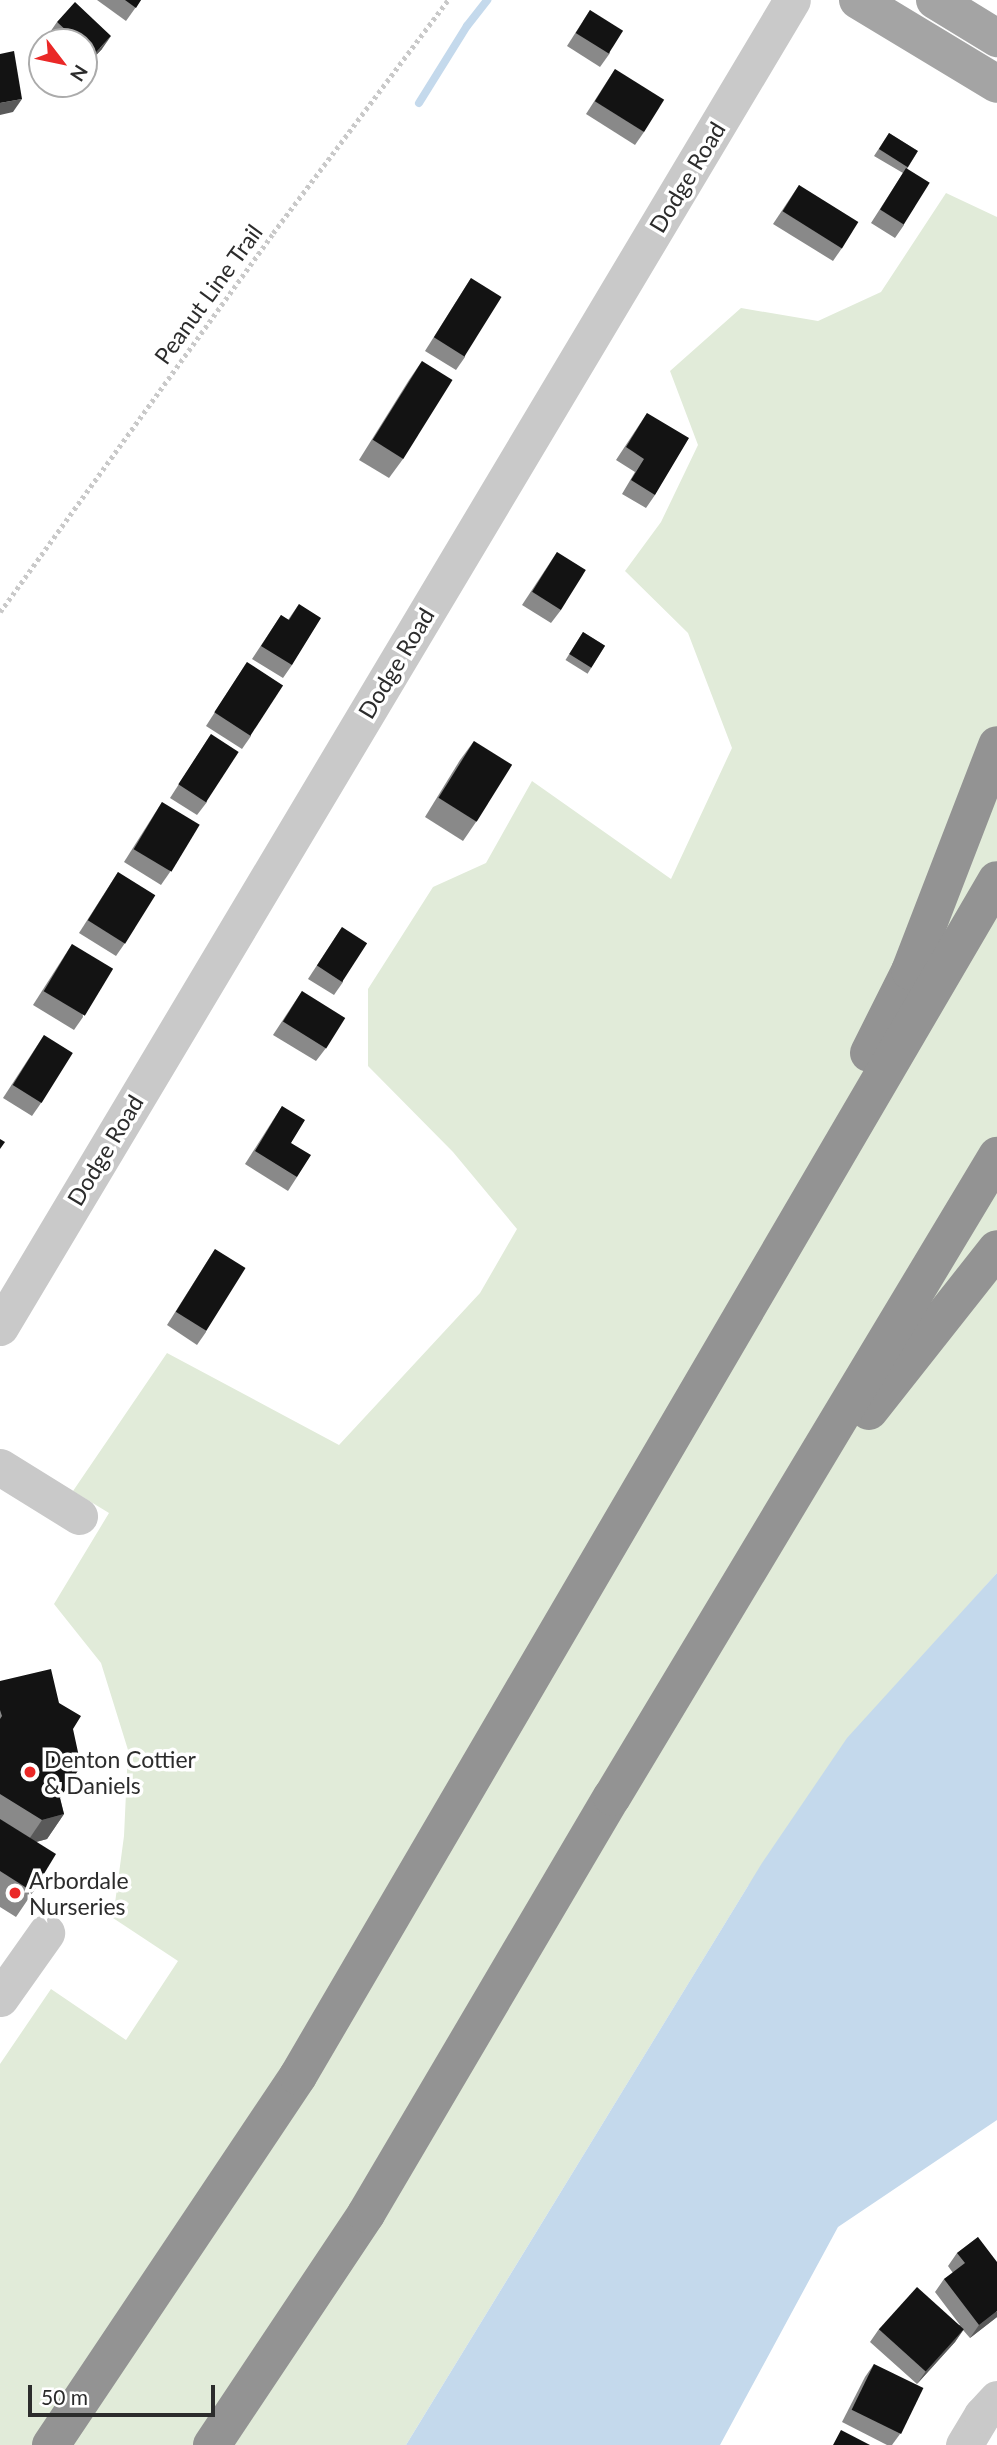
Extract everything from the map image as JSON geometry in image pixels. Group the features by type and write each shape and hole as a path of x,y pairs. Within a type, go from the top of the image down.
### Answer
{"highway":[{"path":"722,1350 772,1229 853,1083 910,971 997,745"},
{"path":"51,2445 298,2076 997,880"},
{"path":"212,2445 366,2214 612,1797 997,1156"},
{"path":"774,1530 997,1249"}],"main road":[{"path":"858,0 997,84"},
{"path":"936,0 997,38"}],"street":[{"name":"Dodge Road","path":"0,1327 792,0"},
{"path":"0,1467 79,1516"},
{"path":"0,1998 46,1933"},
{"path":"964,2445 982,2415 997,2399"}],"path":[{"name":"Peanut Line Trail","path":"0,612 273,233 448,0"}],"green space":[{"path":"946,193 997,217 997,1573 930,1649 748,1886 406,2445 0,2445 0,2064 51,1989 126,2040 178,1961 113,1918 124,1836 128,1750 101,1663 54,1604 109,1513 73,1491 167,1353 339,1445 480,1293 517,1229 453,1152 368,1066 368,989 433,887 486,863 532,781 671,879 732,748 688,633 625,571 661,522 698,445 670,371 741,308 818,321 881,292"}],"water":[{"path":"997,1573 997,2120 838,2227 720,2445 406,2445 762,1863 847,1738"}],"building":[{"path":"125,0 141,0 136,8"},
{"path":"75,2 111,36 98,50 98,28 64,28 57,22"},
{"path":"590,10 623,31 609,54 576,33"},
{"path":"14,51 22,99 0,103 0,54"},
{"path":"615,69 664,100 644,132 595,101"},
{"path":"889,133 918,151 908,167 879,149"},
{"path":"906,168 930,183 904,224 880,210"},
{"path":"799,185 858,222 842,248 783,211"},
{"path":"471,278 502,297 464,356 434,337"},
{"path":"422,361 453,380 403,459 373,440"},
{"path":"647,413 689,438 655,495 631,480 644,459 626,447"},
{"path":"557,552 586,570 561,610 532,592"},
{"path":"299,604 321,618 292,665 261,646 281,615 289,620"},
{"path":"583,632 605,646 591,668 569,654"},
{"path":"247,662 283,685 250,736 214,712"},
{"path":"211,734 239,752 206,802 178,784"},
{"path":"474,741 512,765 477,822 438,798"},
{"path":"162,802 200,825 171,872 134,849"},
{"path":"118,872 155,895 125,944 88,920"},
{"path":"342,927 367,943 342,982 317,966"},
{"path":"72,944 113,969 85,1016 44,991"},
{"path":"302,991 345,1018 326,1049 283,1022"},
{"path":"44,1035 73,1053 42,1103 13,1085"},
{"path":"282,1106 305,1120 291,1143 311,1155 297,1177 255,1151"},
{"path":"215,1249 246,1268 206,1331 176,1312"},
{"name":"Denton Cottier & Daniels","path":"51,1669 59,1703 81,1716 73,1729 81,1766 60,1798 64,1814 42,1820 0,1794 0,1681"},
{"path":"0,1819 56,1854 33,1892 0,1871"},
{"path":"978,2237 997,2262 997,2311 979,2325 944,2279 965,2263 957,2253"},
{"path":"917,2287 964,2329 926,2372 879,2329"},
{"path":"874,2364 923,2388 901,2434 852,2410"},
{"path":"841,2430 870,2445 833,2445"}],"waterway":[{"path":"419,103 467,26 487,0"}],"place":[{"name":"Denton Cottier & Daniels","path":"30,1772"},
{"name":"Arbordale Nurseries","path":"15,1893"}]}
